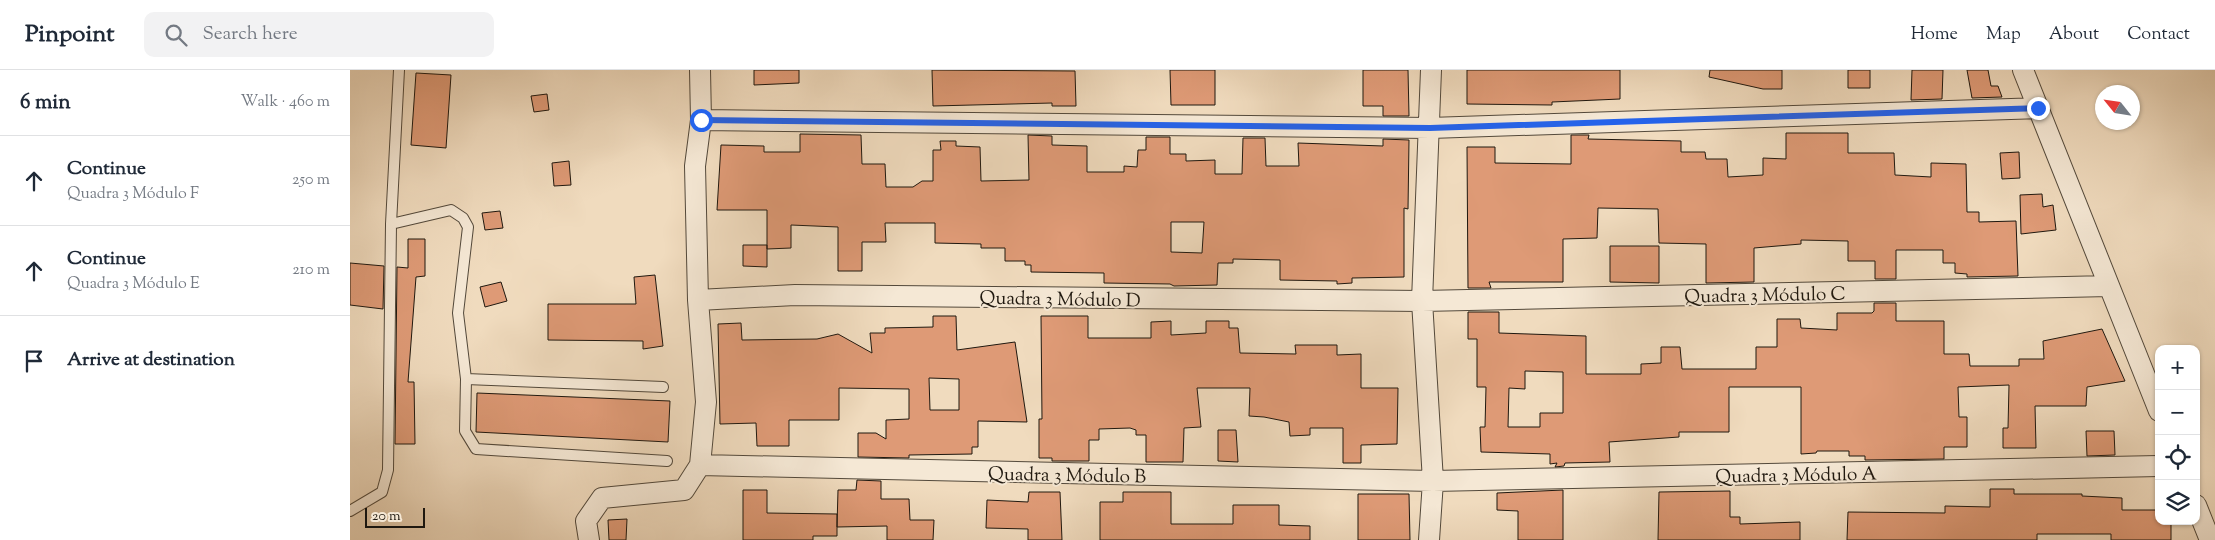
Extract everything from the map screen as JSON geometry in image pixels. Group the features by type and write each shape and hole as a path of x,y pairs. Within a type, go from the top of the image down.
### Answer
{"street":[{"path":"589,540 586,521 602,498 684,490 700,465 706,402 698,300 695,166 701,120 700,70"},
{"path":"1429,540 1433,481 1422,301 1431,70"},
{"path":"2023,70 2155,401"},
{"path":"701,120 1430,128 2038,108"},
{"name":"Quadra 3 Módulo C","path":"1422,301 2109,286"},
{"name":"Quadra 3 Módulo D","path":"698,300 795,295 1422,301"},
{"name":"Quadra 3 Módulo B","path":"700,465 1433,481"},
{"name":"Quadra 3 Módulo A","path":"1433,481 2155,466"},
{"path":"2200,516 2210,540"}],"lane":[{"path":"350,511 382,492 388,470 390,224 399,70"},
{"path":"390,224 451,210 463,218 468,227 458,313 466,379 465,431 476,449 667,461"},
{"path":"466,379 663,387"}],"building":[{"path":"754,70 799,70 799,83 754,85"},
{"path":"932,70 1075,71 1076,106 1052,106 1052,103 933,106"},
{"path":"1170,70 1215,70 1215,105 1171,105"},
{"path":"1363,70 1408,70 1409,116 1383,116 1383,106 1363,106"},
{"path":"1467,70 1620,70 1620,99 1552,102 1552,105 1467,104"},
{"path":"1710,70 1782,70 1782,89 1763,89 1709,77"},
{"path":"1848,70 1870,70 1870,88 1848,88"},
{"path":"1912,70 1943,70 1942,99 1911,100"},
{"path":"1967,70 1988,70 1991,86 1998,86 2002,97 1972,98"},
{"path":"416,73 451,75 446,148 411,145"},
{"path":"547,94 549,110 534,112 531,96"},
{"path":"1786,133 1848,133 1848,153 1894,153 1895,175 1931,177 1931,163 1966,164 1967,212 1979,212 1979,222 2016,221 2018,276 1967,277 1967,274 1955,273 1955,263 1943,263 1943,250 1896,250 1896,279 1875,279 1875,261 1848,261 1848,241 1801,240 1801,244 1754,248 1754,282 1706,283 1706,244 1659,243 1658,209 1598,208 1597,238 1563,239 1563,282 1489,282 1491,288 1468,288 1467,147 1495,147 1495,163 1571,164 1571,135 1589,135 1588,139 1681,141 1681,152 1705,152 1706,159 1727,159 1728,177 1763,175 1763,158 1786,159"},
{"path":"800,134 861,135 862,164 885,164 886,187 913,187 922,181 933,181 933,150 941,150 940,141 956,141 956,146 980,147 981,181 1029,180 1028,135 1052,136 1052,145 1087,146 1087,172 1124,172 1124,166 1137,167 1138,150 1146,150 1146,137 1170,137 1170,154 1186,154 1186,161 1215,160 1215,174 1242,174 1243,138 1265,138 1266,166 1299,166 1298,143 1383,146 1383,139 1409,140 1408,209 1404,208 1404,277 1352,278 1352,283 1337,284 1337,281 1280,280 1280,260 1233,259 1233,263 1218,263 1217,285 1174,286 1170,284 1104,283 1104,273 1031,272 1031,265 1025,265 1025,261 1005,261 1005,248 981,248 981,244 935,243 935,223 885,223 886,242 862,242 862,271 838,271 838,227 791,225 791,248 767,249 767,210 717,210 721,145 764,146 764,152 800,152","holes":["1171,222 1204,222 1202,253 1171,252"]},
{"path":"2019,152 2020,178 2002,179 2000,153"},
{"path":"569,161 571,185 554,186 552,163"},
{"path":"2042,194 2043,207 2053,205 2056,230 2021,234 2020,195"},
{"path":"500,211 503,228 485,230 482,213"},
{"path":"408,239 425,239 425,276 416,277 408,382 414,382 415,444 395,444 397,267 408,268"},
{"path":"743,245 767,245 767,267 743,266"},
{"path":"1610,246 1659,246 1659,283 1610,282"},
{"path":"350,263 384,266 383,309 350,305"},
{"path":"655,275 663,346 643,349 643,341 548,340 548,304 636,304 634,277"},
{"path":"501,282 507,301 485,307 480,287"},
{"path":"1874,303 1896,303 1896,321 1944,321 1944,354 1969,354 1970,366 2019,366 2019,359 2044,359 2043,341 2102,329 2125,381 2087,387 2086,406 2035,406 2036,448 2003,448 2003,428 2008,428 2009,385 1958,387 1959,417 1967,417 1967,447 1944,447 1944,459 1865,460 1865,456 1849,456 1849,451 1817,451 1816,453 1801,454 1801,387 1729,387 1729,432 1679,432 1679,437 1609,442 1610,462 1565,463 1564,466 1555,467 1557,463 1550,464 1550,454 1481,452 1480,427 1485,427 1486,387 1477,387 1477,339 1468,339 1468,312 1499,312 1499,333 1586,336 1586,374 1641,374 1641,364 1661,363 1661,347 1680,347 1682,369 1756,369 1756,347 1777,347 1777,319 1800,319 1801,328 1837,330 1837,313 1872,313 1874,311","holes":["1525,371 1563,372 1563,413 1540,413 1540,427 1508,427 1509,388 1525,389"]},
{"path":"933,316 956,316 957,350 1015,342 1027,422 978,421 978,447 972,447 972,454 909,455 909,458 858,457 858,433 876,433 886,439 886,420 909,419 909,389 839,388 839,420 789,420 789,446 757,446 756,423 720,424 718,324 741,323 742,340 817,339 838,334 872,353 870,333 885,333 885,328 933,327","holes":["929,378 959,379 959,410 930,410"]},
{"path":"1041,316 1088,316 1088,338 1151,338 1151,322 1171,321 1171,335 1206,333 1206,321 1229,321 1229,328 1238,328 1240,353 1296,354 1295,345 1337,345 1337,355 1361,354 1361,388 1398,388 1397,444 1361,445 1361,463 1343,463 1343,428 1310,428 1310,435 1290,436 1289,422 1249,416 1250,388 1197,388 1201,427 1184,428 1183,462 1146,462 1146,435 1136,435 1136,430 1130,428 1099,429 1099,440 1089,440 1089,461 1052,461 1052,458 1039,458 1039,419 1042,419"},
{"path":"477,393 670,401 668,442 476,432"},
{"path":"1218,430 1236,430 1238,462 1218,461"},
{"path":"2086,431 2114,431 2115,455 2087,456"},
{"path":"857,480 881,481 881,499 909,499 910,520 934,520 933,540 887,540 887,526 837,527 838,490 856,490"},
{"path":"1990,489 2014,489 2014,494 2082,494 2082,496 2122,498 2122,510 2155,510 2155,525 2171,525 2171,540 2111,540 2111,534 2037,534 2037,540 1847,540 1848,512 1945,513 1945,506 1990,507"},
{"path":"743,490 767,490 767,513 837,514 837,536 813,536 813,540 743,540"},
{"path":"1563,490 1563,540 1518,540 1518,511 1497,510 1497,493"},
{"path":"1730,491 1730,517 1740,517 1740,524 1800,522 1800,540 1658,540 1659,492"},
{"path":"1029,492 1060,492 1062,540 1028,540 1028,529 986,528 987,500 1028,502"},
{"path":"1123,492 1171,492 1171,524 1233,524 1233,505 1279,505 1279,525 1310,526 1310,540 1100,540 1100,502 1123,502"},
{"path":"1358,494 1409,494 1410,540 1358,540"},
{"path":"627,519 626,540 609,540 608,520"}],"route":[{"path":"701,120 1430,128 2038,108"}]}
